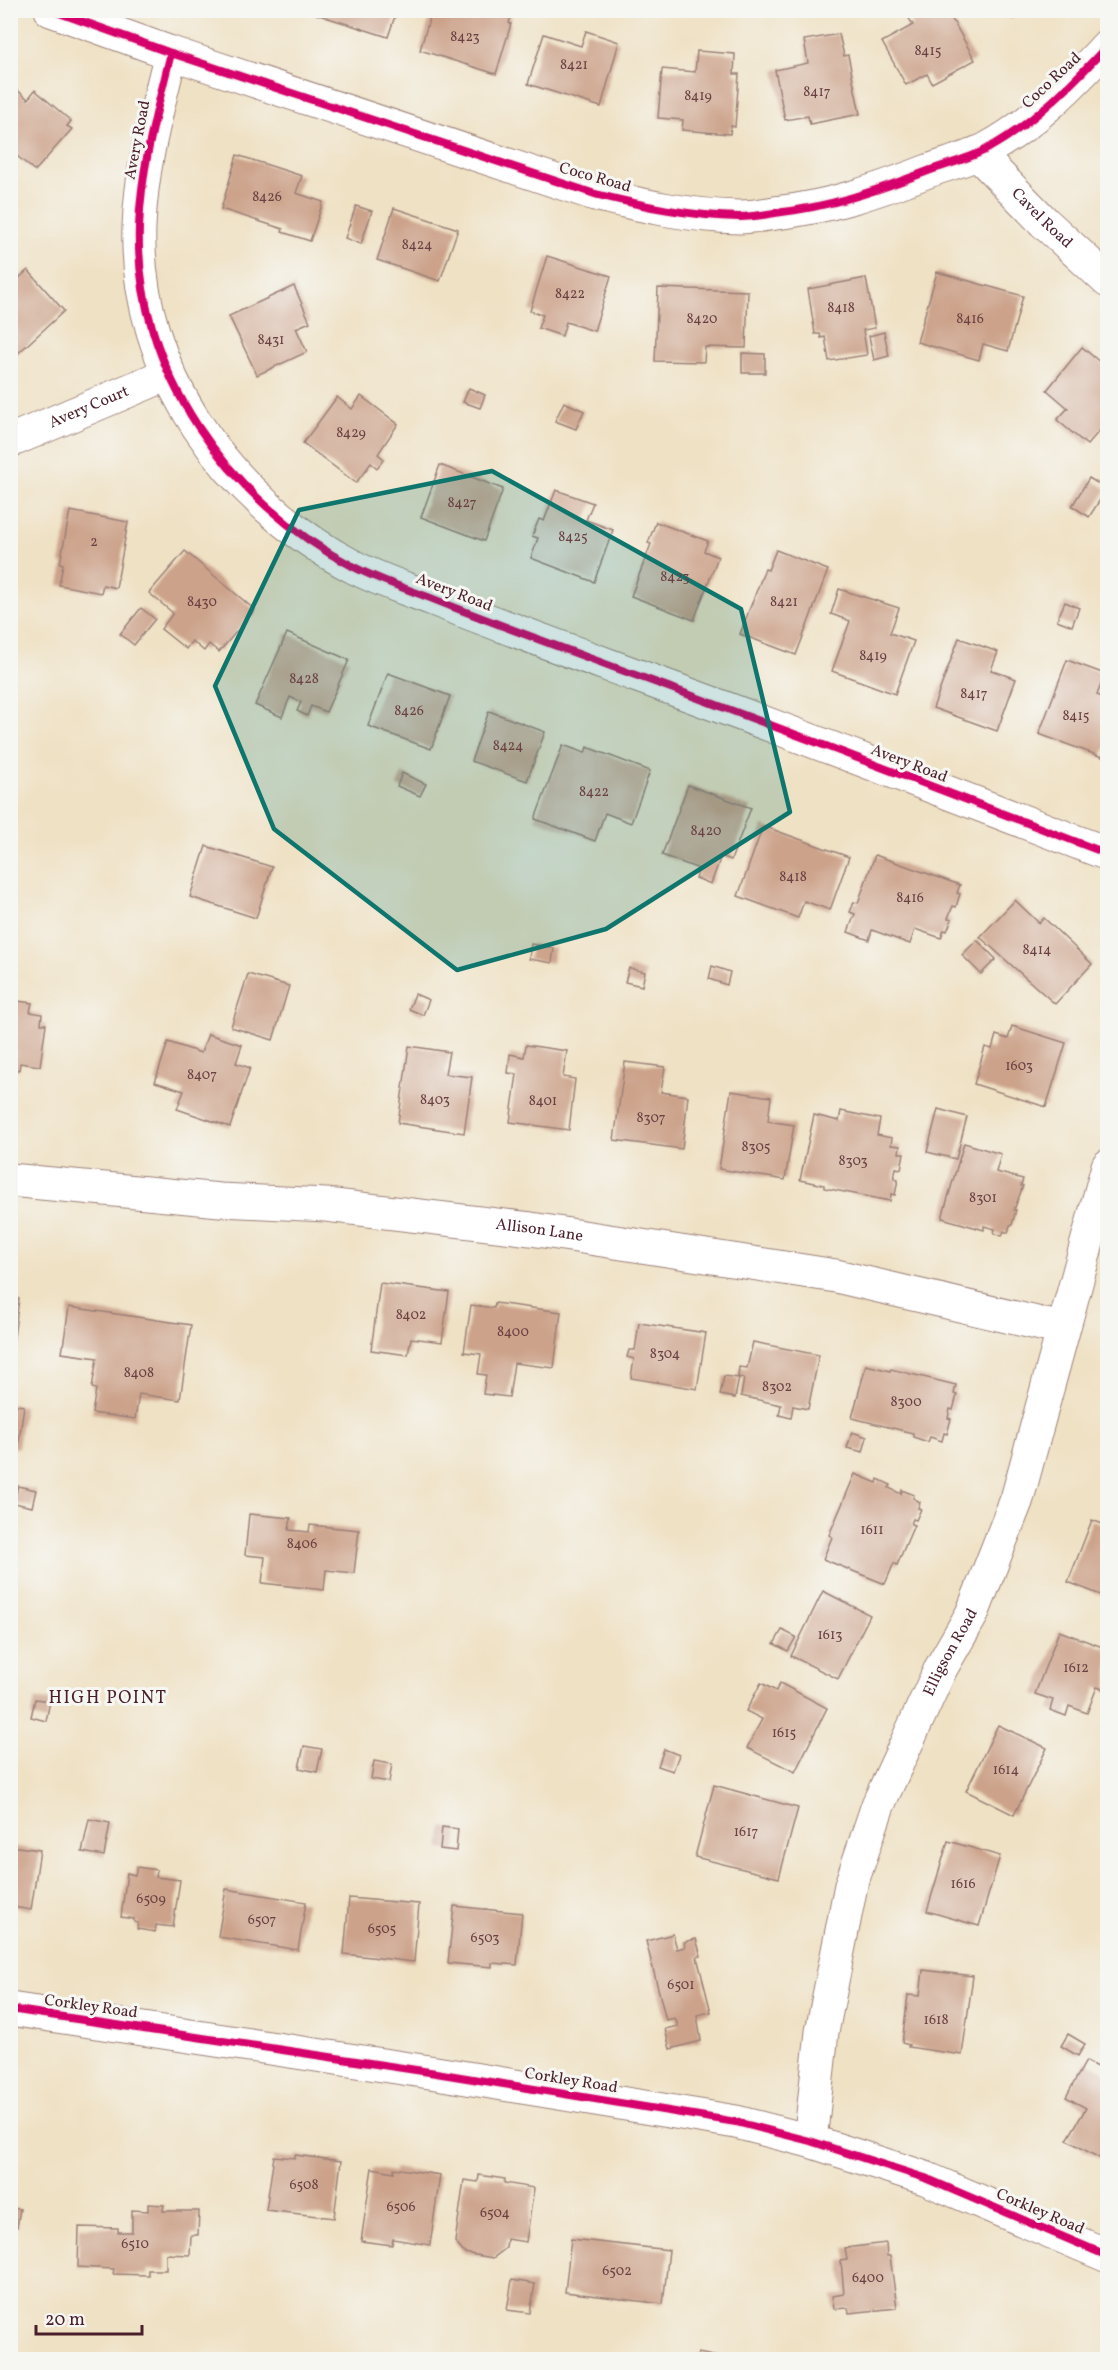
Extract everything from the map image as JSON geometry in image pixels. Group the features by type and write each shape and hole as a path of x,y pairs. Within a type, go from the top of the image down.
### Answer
{"street":[{"name":"Coco Road","path":"51,10 171,53 595,194 647,207 693,214 741,217 788,212 840,202 891,186 987,150 1024,124 1076,80 1107,45"},
{"name":"Avery Road","path":"171,53 144,166 139,229 147,307 154,342 168,374 207,441 262,504 305,537 355,568 480,618 747,716 1107,854"},
{"name":"Cavel Road","path":"977,153 1044,222 1107,280"},
{"name":"Avery Court","path":"10,441 168,374"},
{"name":"Elligson Road","path":"810,2141 822,2032 851,1885 878,1805 941,1668 972,1614 1005,1533 1017,1499 1107,1166"},
{"name":"Allison Lane","path":"10,1180 220,1200 326,1205 531,1229 836,1276 1062,1329"},
{"name":"Corkley Road","path":"10,2009 436,2073 736,2122 810,2141 925,2178 1107,2256"}],"highlighted area":[{"path":"492,471 741,609 790,812 606,929 457,970 274,829 215,686 299,510"}],"building":[{"path":"317,10 397,10 388,37 316,14"},
{"path":"432,10 513,10 496,74 420,50"},
{"path":"904,10 947,10 975,60 932,83 927,74 906,85 882,42 913,25"},
{"path":"1004,10 1021,10 1012,19"},
{"path":"586,31 619,42 601,107 528,84 544,34 581,46"},
{"path":"839,34 844,56 848,55 860,114 810,124 808,116 785,120 775,70 808,63 804,40"},
{"path":"697,51 735,54 734,74 739,74 735,127 731,126 730,134 682,130 683,120 658,118 662,69 695,72"},
{"path":"10,84 28,99 35,90 71,121 67,126 72,129 35,171 10,150"},
{"path":"237,155 302,176 296,193 323,202 310,241 282,232 283,229 221,209"},
{"path":"356,206 372,211 361,244 345,238"},
{"path":"394,208 458,229 440,281 377,260"},
{"path":"547,256 611,276 594,331 566,322 562,336 538,328 543,315 530,311"},
{"path":"28,270 64,311 14,357 10,353 10,286"},
{"path":"937,272 1023,296 1008,351 983,344 979,360 917,342"},
{"path":"866,278 875,328 863,330 867,355 829,361 825,337 821,338 820,334 815,334 808,289"},
{"path":"294,286 310,322 296,328 307,352 257,375 229,316"},
{"path":"658,288 748,291 746,348 705,347 704,362 655,361"},
{"path":"884,332 889,356 874,360 869,336"},
{"path":"1082,347 1108,369 1108,421 1087,445 1057,420 1068,408 1047,390"},
{"path":"742,353 765,354 765,373 742,373"},
{"path":"469,388 485,395 480,408 463,402"},
{"path":"361,396 398,424 378,454 384,459 377,468 371,463 356,483 303,443 337,397 352,409"},
{"path":"564,402 584,411 576,429 555,421"},
{"path":"440,465 503,489 484,541 421,517"},
{"path":"1089,478 1107,489 1089,517 1072,506"},
{"path":"556,490 593,503 586,520 613,530 594,582 531,558 538,538 532,536 539,519 544,521"},
{"path":"70,511 128,522 116,588 103,585 101,593 59,585 63,564 60,563"},
{"path":"656,522 708,541 704,551 718,557 694,620 631,596 651,544 648,543"},
{"path":"776,550 828,570 796,655 740,634 765,569 768,570"},
{"path":"185,551 255,610 219,652 209,644 204,651 192,641 186,649 161,629 173,613 149,593"},
{"path":"839,589 899,608 890,633 914,641 895,694 832,671 850,621 831,614"},
{"path":"1065,602 1079,608 1072,626 1057,620"},
{"path":"141,608 155,619 134,645 120,634"},
{"path":"287,633 349,660 326,712 311,706 307,716 297,711 301,702 290,697 282,717 255,705"},
{"path":"959,638 998,652 991,670 1016,679 997,731 933,708"},
{"path":"1067,660 1105,674 1097,695 1108,699 1108,743 1102,757 1039,734"},
{"path":"388,673 450,696 431,749 368,726"},
{"path":"489,711 545,732 527,781 471,761"},
{"path":"563,745 585,753 587,747 650,771 631,823 605,813 595,841 535,819"},
{"path":"402,773 426,784 420,796 397,786"},
{"path":"688,785 751,808 731,860 721,856 711,884 696,878 699,869 662,855"},
{"path":"763,826 849,857 830,910 804,901 798,918 738,896"},
{"path":"206,846 272,867 256,918 190,897"},
{"path":"875,855 960,885 956,907 953,906 948,918 952,919 941,938 915,929 910,944 872,930 869,940 848,932 855,914 850,912 854,902 858,903"},
{"path":"1015,900 1039,923 1044,918 1092,964 1055,1004 980,937"},
{"path":"977,940 996,959 981,974 962,955"},
{"path":"531,944 554,948 552,963 529,959"},
{"path":"712,966 730,972 727,985 709,979"},
{"path":"629,968 645,972 642,986 625,982"},
{"path":"248,974 289,986 273,1040 231,1027"},
{"path":"415,994 429,1000 423,1015 409,1009"},
{"path":"10,1000 32,1003 30,1012 42,1014 41,1024 46,1024 40,1066 20,1063 19,1070 10,1068"},
{"path":"1012,1026 1066,1043 1046,1107 974,1084 985,1047 992,1049 996,1035 1008,1039"},
{"path":"208,1034 242,1045 236,1063 250,1068 230,1127 177,1109 184,1091 155,1082 168,1042 201,1053"},
{"path":"526,1045 567,1051 563,1077 575,1079 569,1130 510,1122 517,1074 508,1073 510,1054 524,1057"},
{"path":"409,1046 449,1052 445,1074 472,1077 464,1133 398,1123"},
{"path":"625,1062 665,1067 661,1092 688,1096 682,1149 614,1140"},
{"path":"731,1091 771,1097 768,1121 794,1125 785,1180 719,1169"},
{"path":"938,1109 967,1117 956,1159 927,1152"},
{"path":"841,1111 880,1119 877,1135 892,1138 891,1145 900,1146 899,1153 904,1153 901,1169 896,1168 894,1178 898,1179 895,1195 891,1194 890,1201 824,1188 824,1185 800,1180 814,1115 839,1121"},
{"path":"964,1143 1001,1154 996,1172 1023,1179 1012,1225 1008,1233 1004,1231 1002,1236 994,1233 995,1229 984,1226 984,1230 942,1218"},
{"path":"380,1283 449,1292 442,1342 411,1338 408,1355 371,1350"},
{"path":"10,1298 19,1299 13,1345 10,1345"},
{"path":"495,1303 561,1312 554,1368 514,1363 509,1397 483,1394 486,1375 478,1374 481,1354 464,1352 471,1305 494,1308"},
{"path":"69,1307 191,1325 180,1400 139,1394 135,1419 92,1413 96,1389 92,1388 97,1358 62,1353"},
{"path":"639,1323 706,1333 697,1389 631,1378 634,1359 627,1357 629,1350 635,1350"},
{"path":"753,1342 819,1355 808,1409 793,1406 791,1418 779,1415 781,1405 741,1396 744,1378 738,1377 739,1367 747,1368"},
{"path":"866,1365 956,1385 954,1394 957,1395 948,1418 951,1419 947,1434 944,1433 942,1441 930,1437 928,1442 913,1437 913,1433 852,1418"},
{"path":"724,1376 739,1378 735,1398 720,1395"},
{"path":"10,1404 24,1406 18,1448 10,1447"},
{"path":"852,1432 867,1437 863,1452 847,1448"},
{"path":"855,1474 877,1483 878,1479 891,1485 889,1488 901,1494 902,1490 914,1495 913,1498 920,1502 918,1508 921,1509 916,1520 913,1519 911,1524 914,1525 897,1565 894,1563 885,1584 823,1559 832,1537 829,1535"},
{"path":"18,1486 36,1490 32,1507 14,1503"},
{"path":"249,1514 291,1518 289,1530 309,1532 310,1525 359,1530 354,1573 326,1570 324,1590 262,1583 265,1557 245,1555"},
{"path":"1092,1520 1108,1526 1108,1598 1068,1582"},
{"path":"823,1591 870,1615 838,1679 791,1656"},
{"path":"782,1630 796,1637 788,1651 774,1644"},
{"path":"1059,1631 1108,1649 1108,1691 1097,1687 1087,1713 1069,1706 1066,1716 1050,1710 1053,1700 1035,1694"},
{"path":"761,1683 776,1691 780,1683 827,1708 795,1772 747,1748 762,1719 746,1711"},
{"path":"35,1699 50,1701 46,1721 31,1717"},
{"path":"998,1725 1047,1748 1014,1815 966,1791"},
{"path":"304,1746 322,1749 317,1772 299,1768"},
{"path":"664,1749 679,1755 673,1771 658,1766"},
{"path":"374,1761 392,1764 389,1782 371,1779"},
{"path":"714,1785 798,1808 779,1878 695,1857"},
{"path":"89,1819 110,1823 104,1856 82,1852"},
{"path":"442,1827 458,1829 456,1851 440,1849"},
{"path":"948,1841 1000,1856 979,1926 927,1911"},
{"path":"10,1846 40,1850 31,1910 13,1907 11,1914"},
{"path":"137,1867 157,1870 156,1877 180,1880 173,1927 156,1925 155,1932 137,1929 138,1923 134,1922 134,1919 121,1917 127,1873 135,1875"},
{"path":"226,1889 306,1902 298,1950 218,1937"},
{"path":"349,1898 419,1904 414,1962 344,1954"},
{"path":"454,1906 522,1913 517,1965 492,1963 492,1967 448,1963"},
{"path":"673,1934 677,1949 685,1947 684,1942 696,1939 701,1956 697,1957 711,2012 697,2015 701,2041 670,2049 665,2029 678,2026 675,2018 666,2020 646,1941"},
{"path":"923,1970 973,1976 962,2055 908,2047 909,2045 902,2043 908,1995 920,1996"},
{"path":"1068,2034 1085,2044 1078,2056 1061,2046"},
{"path":"1086,2061 1108,2073 1108,2163 1067,2140 1086,2108 1066,2097"},
{"path":"295,2155 341,2161 334,2218 266,2210 274,2156 295,2158"},
{"path":"372,2168 394,2172 394,2168 440,2175 430,2245 393,2239 392,2245 361,2241"},
{"path":"479,2175 505,2179 504,2183 534,2188 526,2242 507,2239 506,2248 493,2258 464,2253 455,2242 464,2180 478,2182"},
{"path":"148,2204 164,2205 163,2211 199,2211 198,2235 191,2235 190,2255 166,2254 166,2270 148,2270 148,2275 113,2274 114,2269 78,2267 79,2227 118,2228 118,2232 132,2232 132,2210 148,2211"},
{"path":"10,2208 20,2209 17,2227 10,2226"},
{"path":"571,2239 669,2250 663,2304 565,2292"},
{"path":"886,2243 897,2308 849,2313 848,2308 834,2309 832,2296 844,2294 841,2261 847,2260 845,2248"},
{"path":"512,2280 535,2284 530,2313 507,2310"},
{"path":"698,2353 719,2357 719,2360 697,2360"}],"cycle path":[{"path":"51,10 171,53 595,194 667,210 739,217 795,210 853,197 980,153 1004,139 1036,115 1108,45"},
{"path":"171,53 150,139 140,205 142,280 153,331 172,381 198,427 230,469 267,507 309,540 354,567 383,580 1108,854"},
{"path":"10,2009 436,2073 736,2122 810,2141 925,2178 1108,2256"}],"district":[{"name":"HIGH POINT","path":"108,1698"}]}
